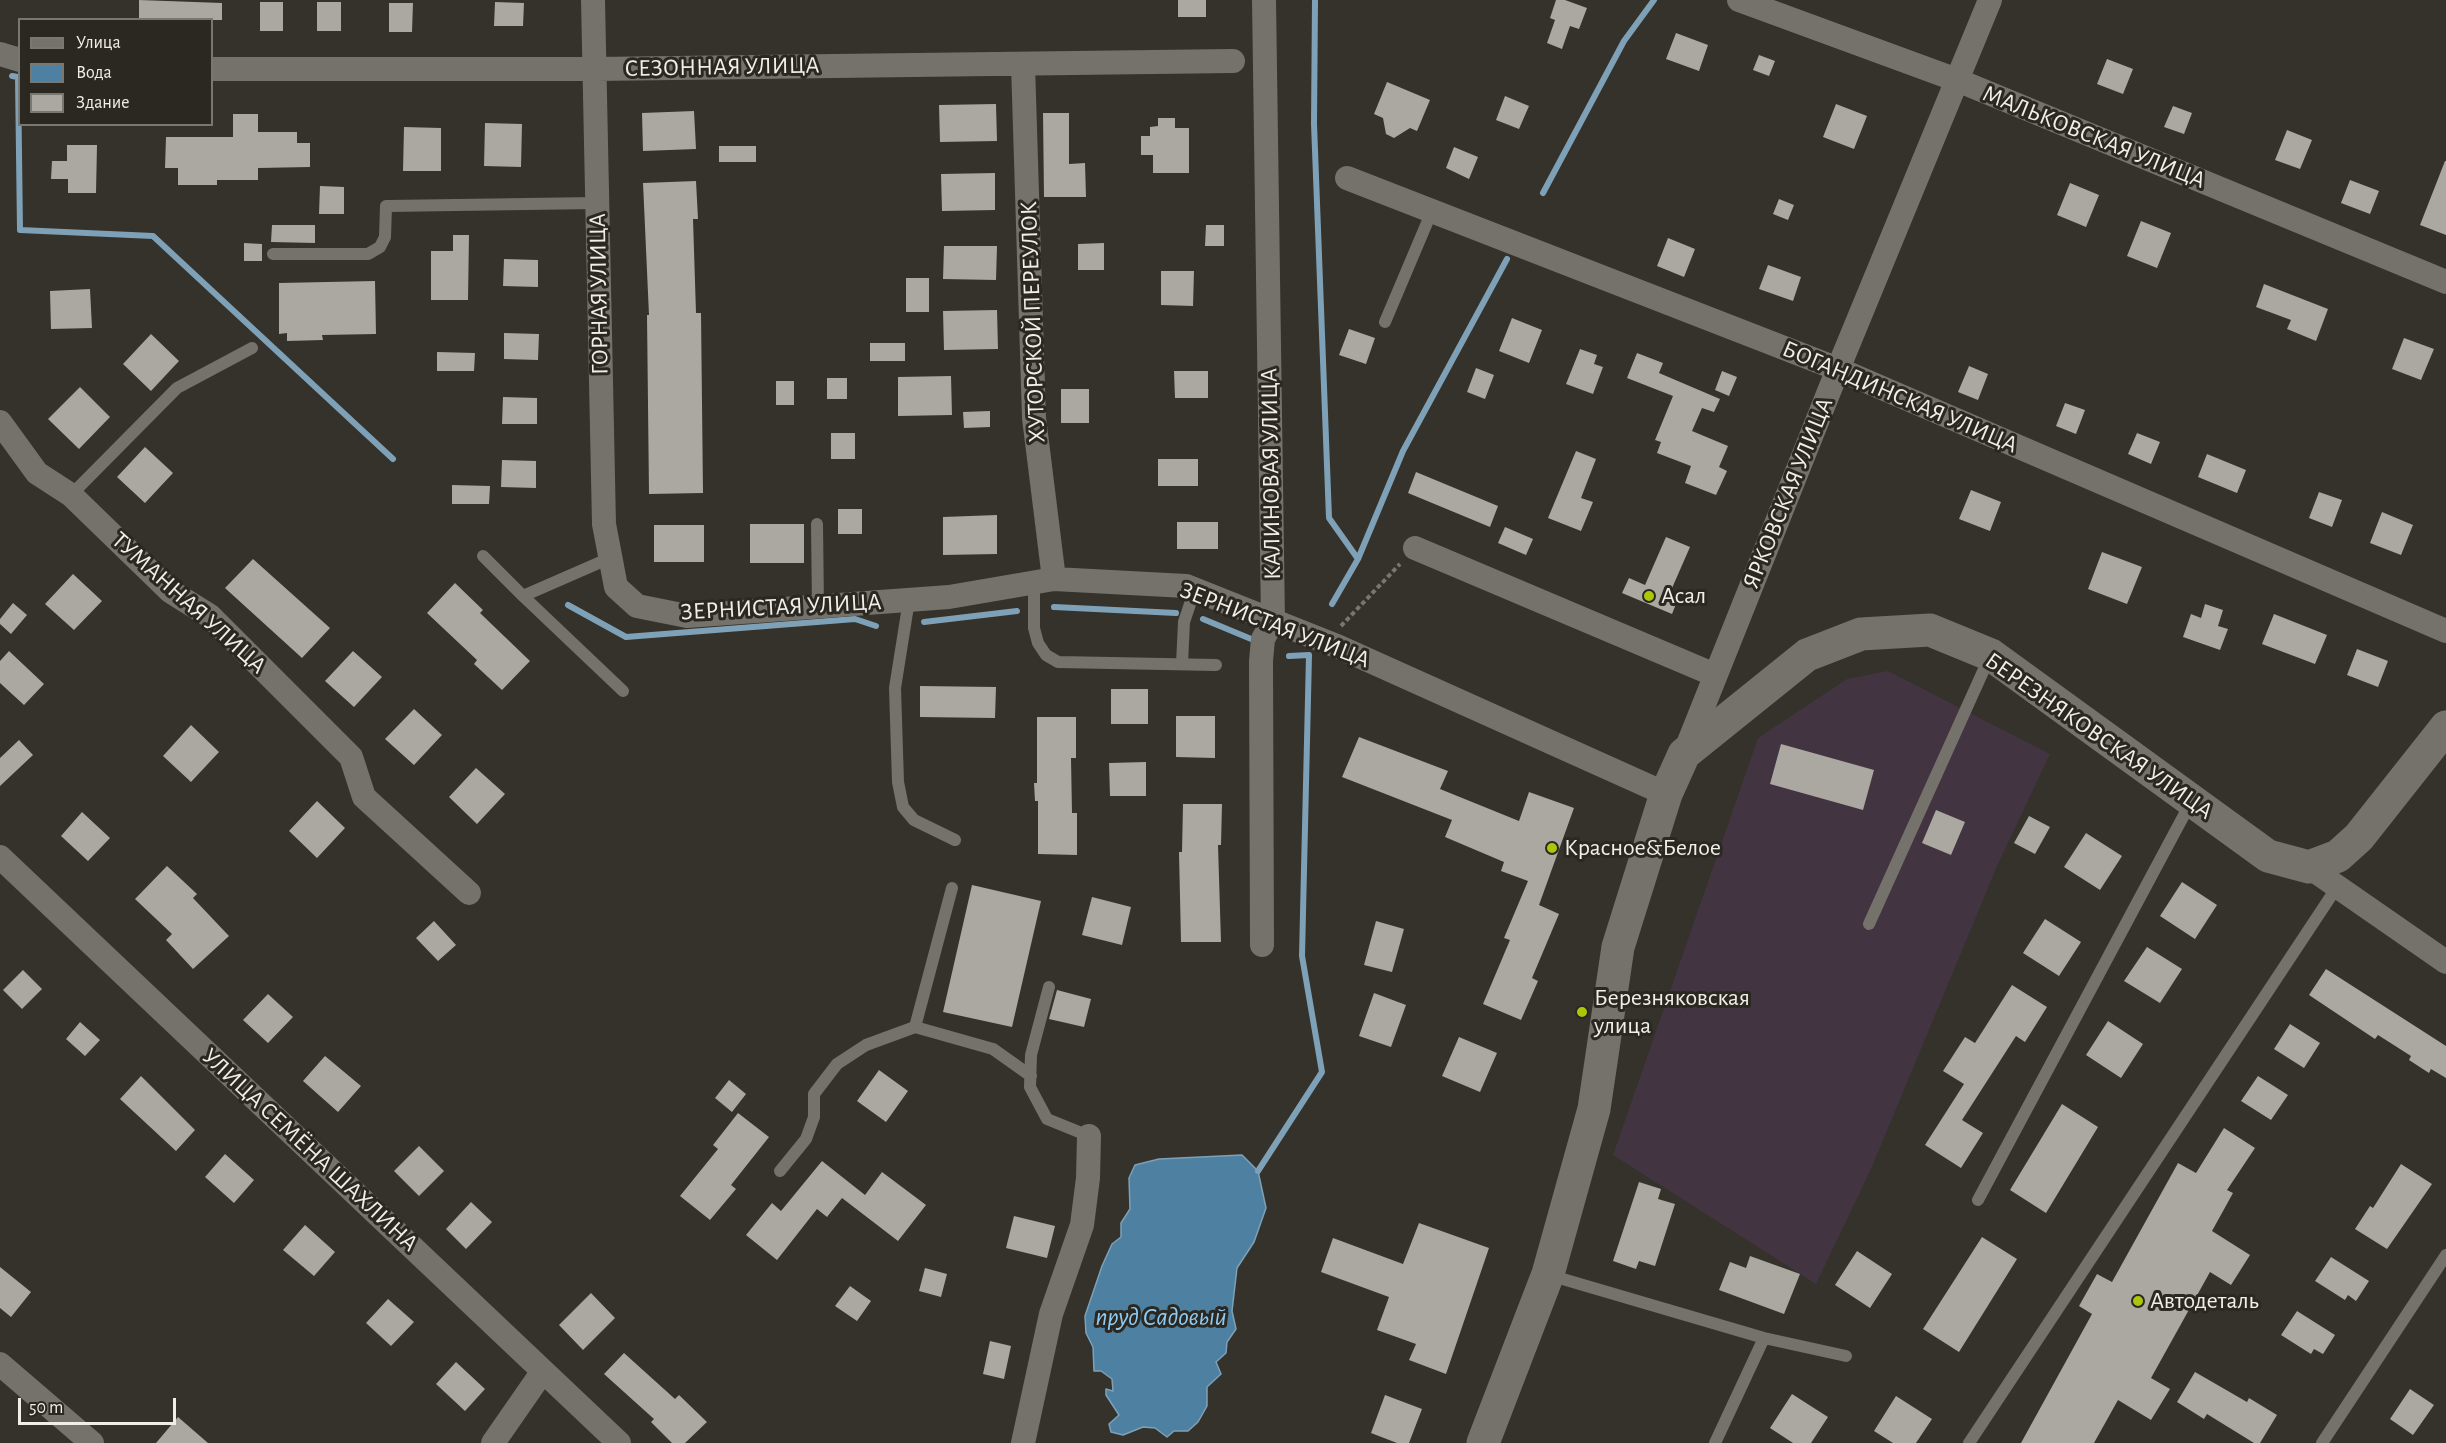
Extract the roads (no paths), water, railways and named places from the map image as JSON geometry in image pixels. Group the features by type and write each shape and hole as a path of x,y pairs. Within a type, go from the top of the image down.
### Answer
{"street":[{"name":"ГОРНАЯ УЛИЦА","path":"593,0 604,524 616,587"},
{"name":"КАЛИНОВАЯ УЛИЦА","path":"1262,945 1261,661 1263,639 1273,621 1264,0"},
{"name":"МАЛЬКОВСКАЯ УЛИЦА","path":"1739,0 1957,80 2446,282"},
{"name":"ЯРКОВСКАЯ УЛИЦА","path":"1684,754 1838,369 1990,0"},
{"path":"0,54 18,59"},
{"name":"СЕЗОННАЯ УЛИЦА","path":"213,69 595,69 1233,62"},
{"name":"ХУТОРСКОЙ ПЕРЕУЛОК","path":"1023,64 1034,418 1044,581"},
{"name":"БОГАНДИНСКАЯ УЛИЦА","path":"1347,178 1838,369 2446,631"},
{"name":"ТУМАННАЯ УЛИЦА","path":"0,422 37,473 71,495 170,591 210,616 351,757 364,797 469,893"},
{"path":"1415,548 1715,675"},
{"name":"ЗЕРНИСТАЯ УЛИЦА","path":"616,587 637,606 687,616 949,597 1044,581 1186,586 1326,642 1666,794"},
{"name":"БЕРЕЗНЯКОВСКАЯ УЛИЦА","path":"1483,1443 1548,1274 1594,1109 1618,947 1666,794 1684,754 1807,655 1862,634 1930,630 1991,655 2268,856 2309,867"},
{"path":"2309,867 2338,856 2359,837 2446,728"},
{"name":"УЛИЦА СЕМЁНА ШАХЛИНА","path":"0,857 619,1443"},
{"path":"2309,867 2446,962"},
{"path":"1023,1443 1051,1314 1082,1225 1088,1178 1089,1136"},
{"path":"0,1364 92,1443"},
{"path":"493,1443 543,1371"}],"lane":[{"path":"273,254 368,254 380,247 385,237 386,206 597,203"},
{"path":"1385,322 1432,211"},
{"path":"71,495 177,388 252,348"},
{"path":"817,524 818,607"},
{"path":"483,556 623,691"},
{"path":"523,596 610,558"},
{"path":"1044,581 1034,628 1038,643 1046,655 1058,662 1216,665"},
{"path":"1182,664 1184,622 1195,589"},
{"path":"909,600 895,688 898,782 903,807 914,820 956,840"},
{"path":"1869,924 1991,655"},
{"path":"1978,1200 2191,800"},
{"path":"1969,1443 2337,887"},
{"path":"915,1027 952,888"},
{"path":"1049,987 1031,1055 1030,1087 1047,1119 1089,1136"},
{"path":"780,1171 806,1139 814,1117 814,1094 837,1064 866,1045 915,1027 993,1049 1031,1076"},
{"path":"2322,1443 2446,1255"},
{"path":"1548,1274 1764,1338 1846,1356"},
{"path":"1715,1443 1764,1338"}],"water":[{"name":"пруд Садовый","path":"1242,1155 1258,1171 1266,1208 1254,1242 1237,1268 1232,1311 1236,1329 1227,1342 1226,1353 1216,1362 1221,1374 1207,1387 1207,1406 1198,1422 1188,1431 1174,1431 1167,1437 1155,1428 1143,1427 1123,1435 1111,1432 1109,1424 1119,1415 1106,1395 1106,1389 1113,1391 1112,1379 1101,1371 1094,1371 1093,1347 1086,1333 1085,1316 1112,1244 1121,1237 1121,1223 1130,1209 1129,1178 1135,1165 1159,1159"}],"waterway":[{"path":"1315,0 1314,124 1329,518 1358,559 1332,604"},
{"path":"1543,193 1624,41 1654,0"},
{"path":"12,76 18,77"},
{"path":"19,126 20,230 153,236 393,459"},
{"path":"1358,559 1403,451 1507,259"},
{"path":"568,605 626,637 855,619 876,626"},
{"path":"1054,607 1176,613"},
{"path":"924,622 1017,611"},
{"path":"1203,619 1256,641"},
{"path":"1258,1171 1322,1072 1302,956 1309,655 1289,656"}],"place":[{"name":"Асал","path":"1649,596"},
{"name":"Красное&Белое","path":"1552,848"},
{"name":"Березняковская улица","path":"1582,1012"},
{"name":"Автодеталь","path":"2138,1301"}]}
